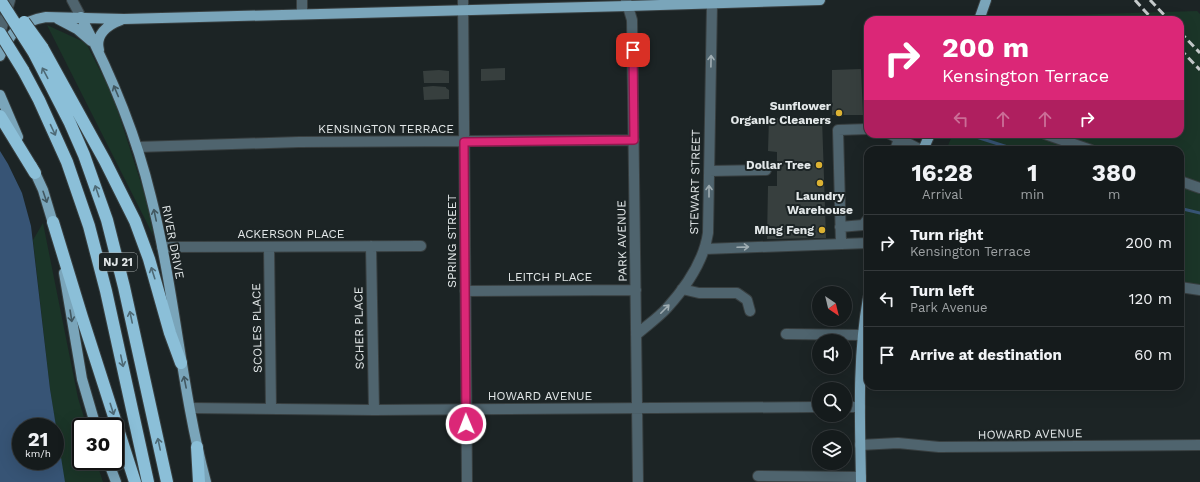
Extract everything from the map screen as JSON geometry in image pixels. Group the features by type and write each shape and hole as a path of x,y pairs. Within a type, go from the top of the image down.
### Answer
{"highway":[{"name":"NJ 21","path":"0,0 38,50 81,149 107,220 124,286 167,482"},
{"path":"5,0 18,15 38,50 52,64 105,161 135,221 151,265 170,333 182,363"},
{"name":"NJ 21","path":"0,33 23,70 39,100 67,162 89,226 106,291 148,482"},
{"path":"0,116 35,173"},
{"path":"54,222 80,310 135,482"},
{"path":"197,448 199,482"}],"main road":[{"path":"0,56 9,37 17,29 26,22 35,18 46,17 124,19 302,14 463,5 627,3 712,4 820,0"},
{"path":"980,16 986,0"},
{"path":"46,17 58,19 77,29 94,45 100,54"},
{"name":"RIVER DRIVE","path":"81,17 100,54 119,97 138,147 152,198 197,448 206,482"},
{"path":"100,54 98,45 101,33 112,24 124,19"},
{"path":"0,95 8,117 43,190 54,222 63,263 80,372 93,418"},
{"path":"861,479 860,359 864,323"},
{"path":"111,470 116,482"}],"street":[{"path":"0,33 10,0"},
{"path":"72,0 81,17"},
{"path":"302,0 302,14"},
{"name":"PARK AVENUE","path":"627,3 632,20 638,482"},
{"name":"STEWART STREET","path":"636,335 666,309 682,289 699,261 708,233 712,4"},
{"name":"SPRING STREET","path":"463,5 467,482"},
{"path":"841,244 838,130 864,129"},
{"path":"1062,138 1081,146"},
{"path":"896,146 899,139 914,146"},
{"name":"KENSINGTON TERRACE","path":"138,147 299,142 634,140"},
{"path":"708,171 766,170"},
{"path":"1184,182 1200,188"},
{"path":"840,228 864,224"},
{"path":"704,249 864,243"},
{"name":"SCHER PLACE","path":"371,246 374,410"},
{"name":"ACKERSON PLACE","path":"162,248 421,246"},
{"name":"SCOLES PLACE","path":"269,247 271,409"},
{"path":"1184,288 1200,290"},
{"path":"682,289 699,293 737,293 747,300 750,311"},
{"name":"LEITCH PLACE","path":"465,290 636,290"},
{"path":"786,334 862,335"},
{"name":"HOWARD AVENUE","path":"190,408 374,410 812,407"},
{"path":"852,407 860,407"},
{"name":"HOWARD AVENUE","path":"860,445 898,443 939,448 1200,445"},
{"path":"758,476 861,479"}],"green space":[{"path":"1197,11 1200,14 1200,295 1184,290 1184,146 948,146 951,138 1184,138 1184,16 1035,16"},
{"path":"47,25 86,43 113,96 150,211 153,235"},
{"path":"43,223 78,398 84,418 72,418 72,470 99,470 103,482 65,482 64,480 62,470 64,470 64,418 54,418 33,240"}],"water":[{"path":"0,151 22,193 31,226 55,418 12,418 12,470 63,470 65,482 0,482"}],"building":[{"path":"505,68 505,80 481,81 481,69"},
{"path":"861,69 863,115 832,115 832,70"},
{"path":"423,71 449,71 449,83 424,83"},
{"path":"423,87 446,87 449,90 449,99 424,100"},
{"path":"769,118 822,118 826,238 767,239 768,186 777,186 777,152 768,151"}],"waterway":[{"path":"980,138 1004,146"},
{"path":"1184,209 1200,213"}],"railway":[{"path":"1135,0 1149,16"},
{"path":"1150,0 1165,16"},
{"path":"1184,36 1200,53"},
{"path":"1184,53 1200,70"}],"place":[{"name":"Sunflower Organic Cleaners","path":"839,113"},
{"name":"Dollar Tree","path":"819,165"},
{"name":"Laundry Warehouse","path":"820,183"},
{"name":"Ming Feng","path":"822,230"}],"route":[{"path":"466,424 464,142 634,140 633,50"}]}
